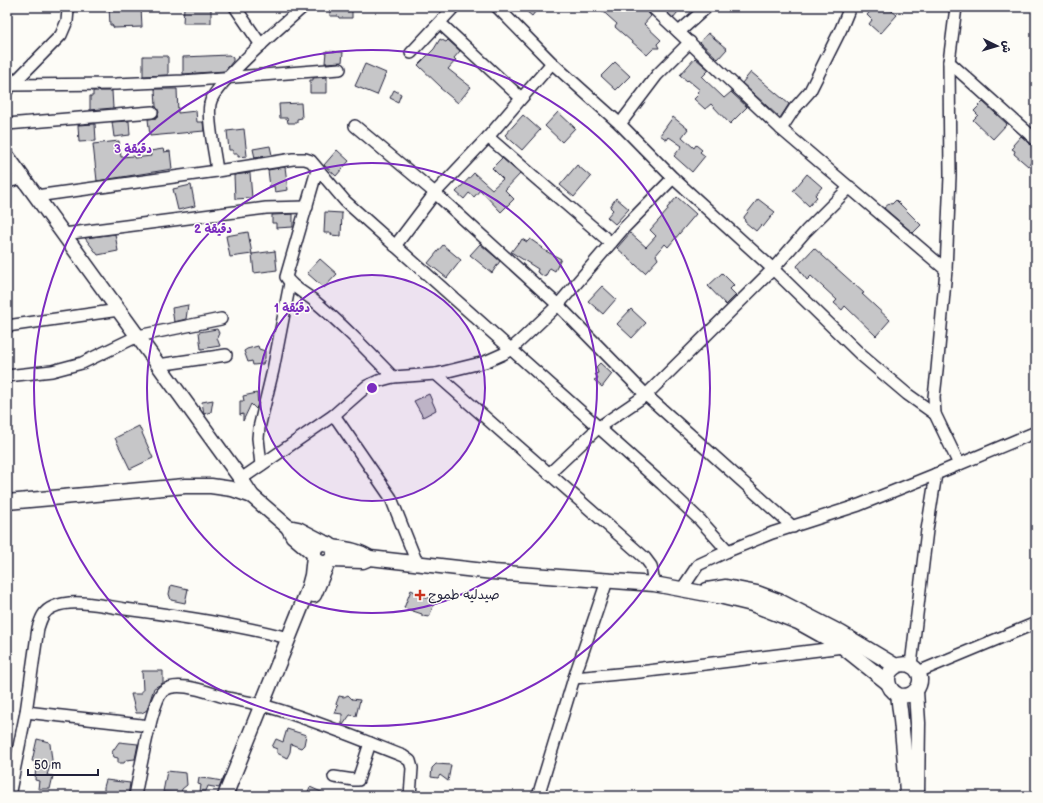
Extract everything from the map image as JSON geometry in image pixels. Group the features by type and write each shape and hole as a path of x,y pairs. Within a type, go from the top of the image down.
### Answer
{"street":[{"path":"10,88 60,35 67,20 67,7"},
{"path":"235,7 261,45"},
{"path":"217,171 210,116 211,99 228,78 261,45 303,7"},
{"path":"411,53 454,7"},
{"path":"497,7 552,62 620,124 673,178 773,269 861,355 907,394 935,414"},
{"path":"652,7 782,129 946,270"},
{"path":"679,32 707,7"},
{"path":"782,129 794,109 810,91 850,7"},
{"path":"956,7 949,62 950,176 946,270 934,398 935,414 959,464"},
{"path":"440,23 522,98"},
{"path":"620,124 657,75 690,42"},
{"path":"395,246 435,193 488,137 552,62"},
{"path":"949,62 1036,140"},
{"path":"10,88 228,78 340,69"},
{"path":"7,124 152,112"},
{"path":"355,126 435,193 558,305 646,395 717,457 793,527"},
{"path":"488,137 611,243"},
{"path":"7,156 252,496 288,527 293,536 314,555 316,559 322,563 329,553"},
{"path":"36,196 294,159 305,159 311,161 317,170 345,201 599,427 700,520 728,551"},
{"path":"317,170 286,277 290,283 312,299 359,342 393,377"},
{"path":"7,182 24,178"},
{"path":"241,479 334,415 367,386 393,377 436,374 485,362 503,354 519,342 558,305 623,229 673,178"},
{"path":"549,474 599,427 646,395 773,269 806,231 850,187"},
{"path":"64,234 266,208 307,207"},
{"path":"261,465 258,438 259,428 273,370 290,283"},
{"path":"7,326 119,310"},
{"path":"7,376 52,371 82,363 138,336 221,319"},
{"path":"158,365 226,355"},
{"path":"436,374 645,558 651,566 654,584"},
{"path":"334,415 392,498 417,563"},
{"path":"682,589 698,565 750,541 859,505 1036,432"},
{"path":"917,796 918,723 916,691 920,682 914,669 927,530 936,474"},
{"path":"7,502 185,486 211,486 232,489 252,496"},
{"path":"288,527 298,529 329,553 363,561 370,558 493,572 654,584 698,591 752,604 798,622 843,647 888,683 893,692 898,695 907,696 916,691"},
{"path":"225,796 289,654 329,553"},
{"path":"234,796 288,638 308,590 312,576 314,555"},
{"path":"538,796 574,678 607,581"},
{"path":"698,591 726,587 757,593 807,615 896,666"},
{"path":"9,796 26,712 38,628 45,611 53,606 87,603 102,605 267,632 288,638"},
{"path":"914,669 1036,623"},
{"path":"574,678 648,671 843,647"},
{"path":"888,683 890,673 896,666 906,664 914,669"},
{"path":"135,796 157,700 164,691 173,687 187,687 265,706 321,724 403,756 410,760 412,768 410,796"},
{"path":"898,695 907,796"},
{"path":"26,712 150,726"},
{"path":"334,777 358,780 370,743"}],"building":[{"path":"109,7 141,7 142,27 114,28 110,25"},
{"path":"184,7 211,7 211,23 183,23"},
{"path":"330,7 352,7 352,18 330,16"},
{"path":"521,7 539,7 532,16"},
{"path":"598,7 643,7 651,16 644,24 661,40 657,44 659,48 654,48 647,55 615,27 617,24"},
{"path":"662,7 682,7 673,18"},
{"path":"874,7 887,7 897,15 881,33 869,24 872,20 867,15"},
{"path":"708,33 727,49 718,59 700,42"},
{"path":"440,39 446,42 448,40 460,51 454,58 456,60 448,69 471,87 458,103 440,88 441,87 418,65 434,49"},
{"path":"326,51 343,52 342,62 325,63"},
{"path":"229,55 233,58 233,61 225,71 183,74 183,57"},
{"path":"143,56 168,56 168,75 143,76"},
{"path":"695,58 709,70 702,77 724,98 731,92 747,107 730,124 711,104 705,109 694,99 699,94 697,92 700,90 680,75"},
{"path":"615,62 630,76 616,90 601,76"},
{"path":"365,64 386,73 377,95 355,86"},
{"path":"751,72 789,104 780,118 742,83"},
{"path":"327,77 327,93 310,93 310,80 313,80 313,78"},
{"path":"155,89 177,89 178,113 196,111 197,122 203,122 204,131 150,136 148,119 157,118 159,112 156,107"},
{"path":"394,90 401,94 398,102 390,98"},
{"path":"93,91 112,91 113,108 90,110 90,96 93,96"},
{"path":"983,102 1007,124 993,139 973,120 978,115 974,111"},
{"path":"301,103 302,118 297,119 297,123 288,123 287,118 280,118 279,104"},
{"path":"558,112 575,128 562,142 545,126"},
{"path":"523,115 540,130 522,150 505,135"},
{"path":"673,117 688,129 682,137 694,148 696,145 702,150 700,152 705,156 692,172 674,156 682,146 669,137 667,140 660,135"},
{"path":"129,121 130,135 114,137 112,122"},
{"path":"95,124 96,141 79,142 78,125"},
{"path":"244,129 247,156 238,157 238,154 233,154 233,150 229,150 227,131"},
{"path":"1021,136 1031,145 1036,147 1036,157 1028,166 1014,154 1015,151 1012,149 1014,147 1013,145"},
{"path":"119,141 121,157 134,156 134,158 151,156 150,151 163,149 164,152 170,151 172,169 97,181 93,144"},
{"path":"270,146 272,155 255,158 253,149"},
{"path":"337,150 349,161 336,176 324,165"},
{"path":"502,158 520,174 505,190 514,199 501,212 480,190 474,197 469,193 464,199 456,192 474,173 492,189 503,179 492,168"},
{"path":"577,165 591,177 574,197 560,185"},
{"path":"285,167 288,190 275,192 274,186 270,187 268,170"},
{"path":"250,173 252,198 235,199 234,175"},
{"path":"807,174 822,187 815,195 817,197 809,206 793,191"},
{"path":"191,185 195,206 178,210 173,189"},
{"path":"677,197 696,214 668,247 665,244 656,255 658,259 645,273 617,248 630,233 646,247 656,236 650,230 668,210 667,208"},
{"path":"616,198 629,209 615,224 607,217 613,210 610,207"},
{"path":"758,199 775,212 763,227 761,225 756,231 745,222 744,217"},
{"path":"896,200 921,225 913,233 884,208"},
{"path":"325,212 342,213 341,236 331,235 332,233 324,233"},
{"path":"293,214 293,227 276,228 276,223 272,223 272,215"},
{"path":"248,232 252,254 230,257 226,236"},
{"path":"115,234 118,251 98,255 85,238"},
{"path":"522,239 527,242 530,239 543,248 542,249 561,259 555,271 550,268 545,277 537,272 538,269 511,252"},
{"path":"480,244 500,261 492,273 470,255"},
{"path":"443,245 461,260 447,278 428,263"},
{"path":"814,248 864,293 862,294 890,320 876,336 845,306 842,310 834,303 837,300 811,276 807,280 803,275 797,266"},
{"path":"275,251 277,270 254,273 252,254"},
{"path":"320,259 337,274 324,288 307,273"},
{"path":"722,273 734,285 730,289 736,295 726,305 708,286"},
{"path":"602,286 616,299 603,314 588,301"},
{"path":"188,305 186,319 174,322 172,308"},
{"path":"631,309 646,323 632,338 617,324"},
{"path":"217,329 219,333 217,338 220,346 201,349 199,332"},
{"path":"258,346 259,349 265,351 265,358 263,364 253,365 252,361 248,362 244,351"},
{"path":"600,363 612,374 602,387 594,380 598,378 595,374 598,373 596,367"},
{"path":"257,393 258,404 256,409 251,404 243,421 243,414 240,415 240,401 244,401 243,396"},
{"path":"429,394 436,410 423,417 414,401"},
{"path":"213,400 211,412 204,414 202,402"},
{"path":"139,426 153,458 130,469 115,438"},
{"path":"171,585 188,589 185,603 171,600 169,594"},
{"path":"411,590 435,601 429,617 422,616 422,614 404,608"},
{"path":"142,671 163,671 163,683 154,688 147,710 142,713 136,713 131,694 141,694 141,691 143,691"},
{"path":"348,695 352,699 360,700 356,716 350,715 342,725 342,714 335,713 338,706 336,704 339,696 344,697"},
{"path":"287,729 306,735 304,745 301,748 291,744 290,752 287,758 277,753 277,749 272,747 276,739 283,742"},
{"path":"37,739 49,742 50,744 52,760 47,775 53,776 50,789 38,789 39,781 35,780 36,762 32,761"},
{"path":"119,742 138,744 135,759 126,760 124,763 118,763 118,758 114,757 112,752"},
{"path":"436,764 451,765 448,781 440,775 438,778 431,777 432,768"},
{"path":"167,771 186,773 187,785 182,789 181,793 163,792"},
{"path":"199,778 222,781 219,788 208,786 206,791 200,791 201,785 198,784"},
{"path":"106,780 130,783 128,796 104,796"},
{"path":"310,787 330,796 306,796"}],"place":[{"name":"صيدليه طموح","path":"420,595"}]}
